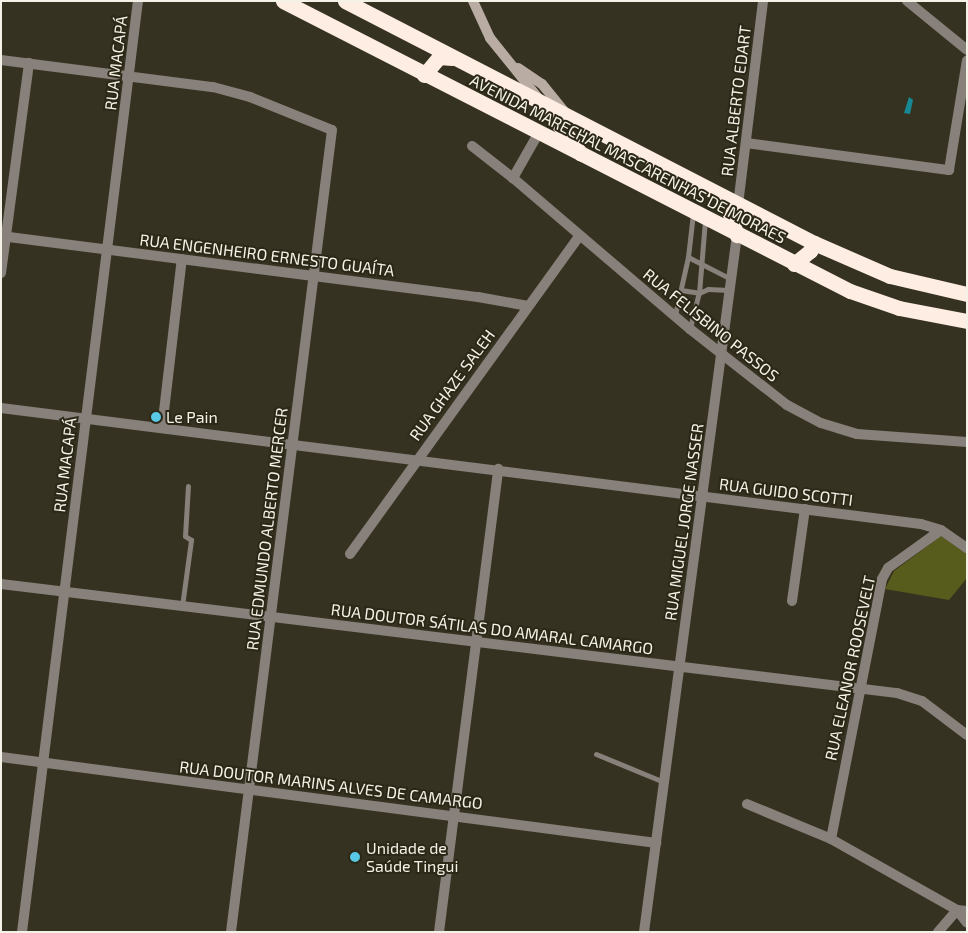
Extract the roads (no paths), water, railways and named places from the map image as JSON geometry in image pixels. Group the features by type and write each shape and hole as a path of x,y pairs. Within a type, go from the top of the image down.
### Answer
{"highway":[{"name":"AVENIDA MARECHAL MASCARENHAS DE MORAES","path":"283,1 538,134 794,264 871,300 929,316 967,321"},
{"name":"AVENIDA MARECHAL MASCARENHAS DE MORAES","path":"345,1 570,119 814,243 890,276 967,294"},
{"path":"424,75 438,57 453,58"},
{"path":"544,105 585,158"},
{"path":"732,202 737,235"},
{"path":"794,264 810,252 814,243"}],"main road":[{"path":"473,1 490,38 544,105"},
{"path":"513,65 542,84 570,119"}],"street":[{"name":"RUA MACAPÁ","path":"22,932 138,1"},
{"name":"RUA ALBERTO EDART","path":"732,202 746,143 763,1"},
{"path":"907,1 967,50"},
{"path":"1,60 129,74"},
{"path":"746,143 948,170 967,60"},
{"path":"1,274 4,237 29,63"},
{"name":"RUA EDMUNDO ALBERTO MERCER","path":"129,74 232,91 332,130 231,932"},
{"path":"513,178 538,134"},
{"name":"RUA FELISBINO PASSOS","path":"472,146 513,178 690,329 787,405 839,430 878,437 967,442"},
{"name":"RUA GHAZE SALEH","path":"350,554 580,235"},
{"name":"RUA MIGUEL JORGE NASSER","path":"644,932 737,235"},
{"name":"RUA ENGENHEIRO ERNESTO GUAÍTA","path":"4,237 314,276 528,306"},
{"path":"162,428 182,259"},
{"name":"RUA GUIDO SCOTTI","path":"1,408 498,469 920,524 941,530 967,548"},
{"path":"439,932 498,469"},
{"path":"792,601 805,509"},
{"name":"RUA ELEANOR ROOSEVELT","path":"831,839 885,572 941,530"},
{"name":"RUA DOUTOR SÁTILAS DO AMARAL CAMARGO","path":"1,584 860,689 915,698 967,735"},
{"name":"RUA DOUTOR MARINS ALVES DE CAMARGO","path":"1,757 656,843"},
{"path":"747,804 831,839 962,910 967,924"},
{"path":"938,932 962,910"}],"lane":[{"path":"675,316 699,216"},
{"path":"690,329 699,293 702,266 699,216"},
{"path":"688,257 730,284"},
{"path":"681,290 699,293 730,284"},
{"path":"182,606 191,540 185,536 188,486"},
{"path":"596,754 664,782"}],"water":[{"path":"909,97 913,100 910,114 904,113"}],"place":[{"name":"Le Pain","path":"156,417"},
{"name":"Unidade de Saúde Tingui","path":"355,857"}]}
